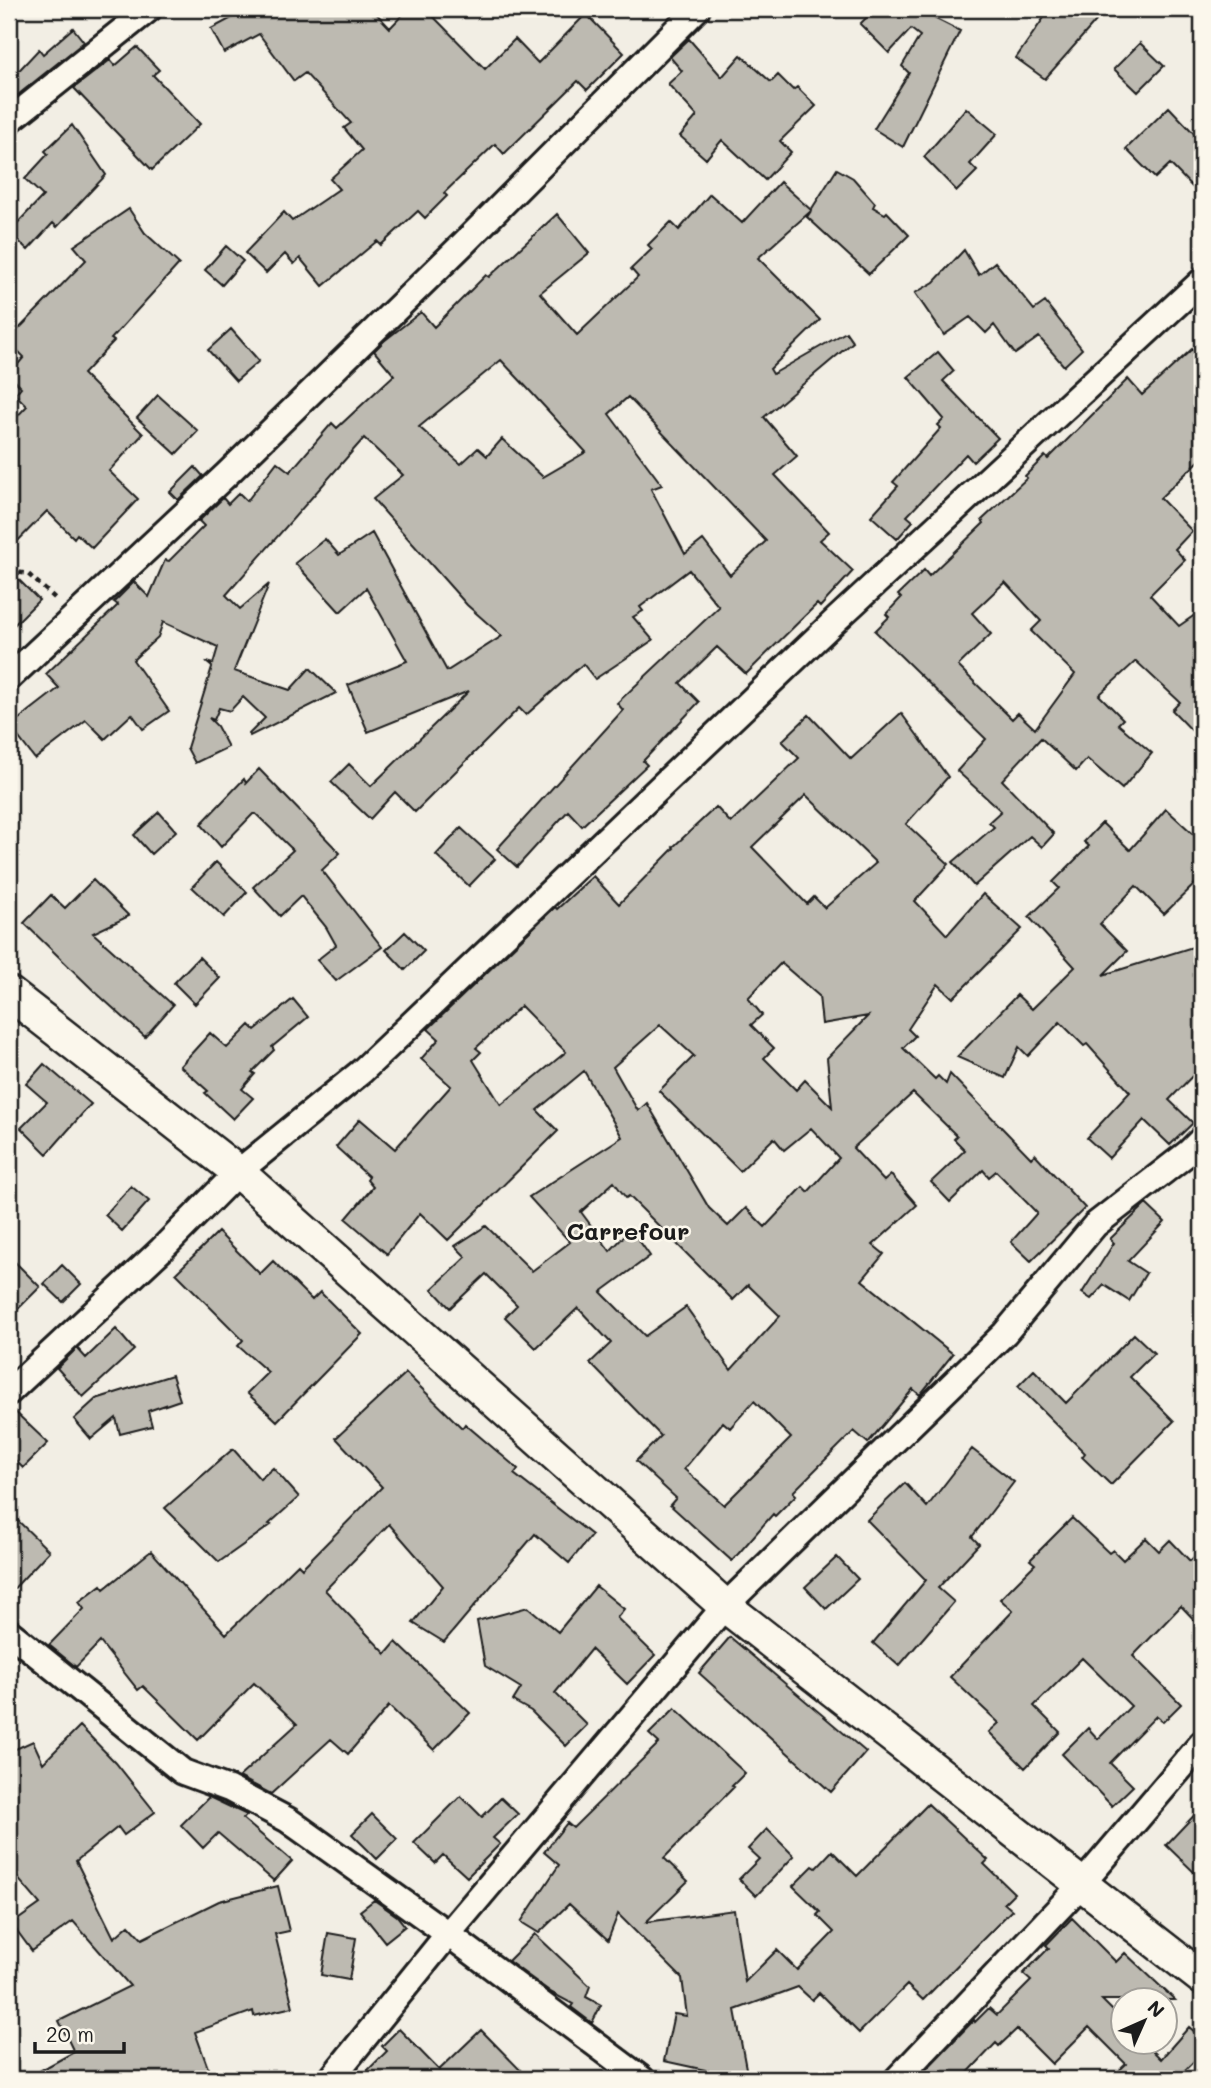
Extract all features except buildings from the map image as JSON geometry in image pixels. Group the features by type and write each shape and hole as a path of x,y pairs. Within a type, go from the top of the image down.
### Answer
{"street":[{"path":"9,121 149,9"},
{"path":"9,678 286,417 697,9"},
{"path":"9,1392 161,1250 238,1172 361,1072 838,618 1202,281"},
{"path":"9,993 238,1172 725,1606 1202,1978"},
{"path":"331,2079 448,1934 725,1606 1005,1333 1095,1225 1202,1139"},
{"path":"9,1632 183,1772 229,1789 288,1820 448,1934 642,2079"},
{"path":"897,2079 1082,1884 1202,1743"}],"path":[{"path":"9,571 28,574 74,617"}],"district":[{"name":"Carrefour","path":"628,1230"}]}
